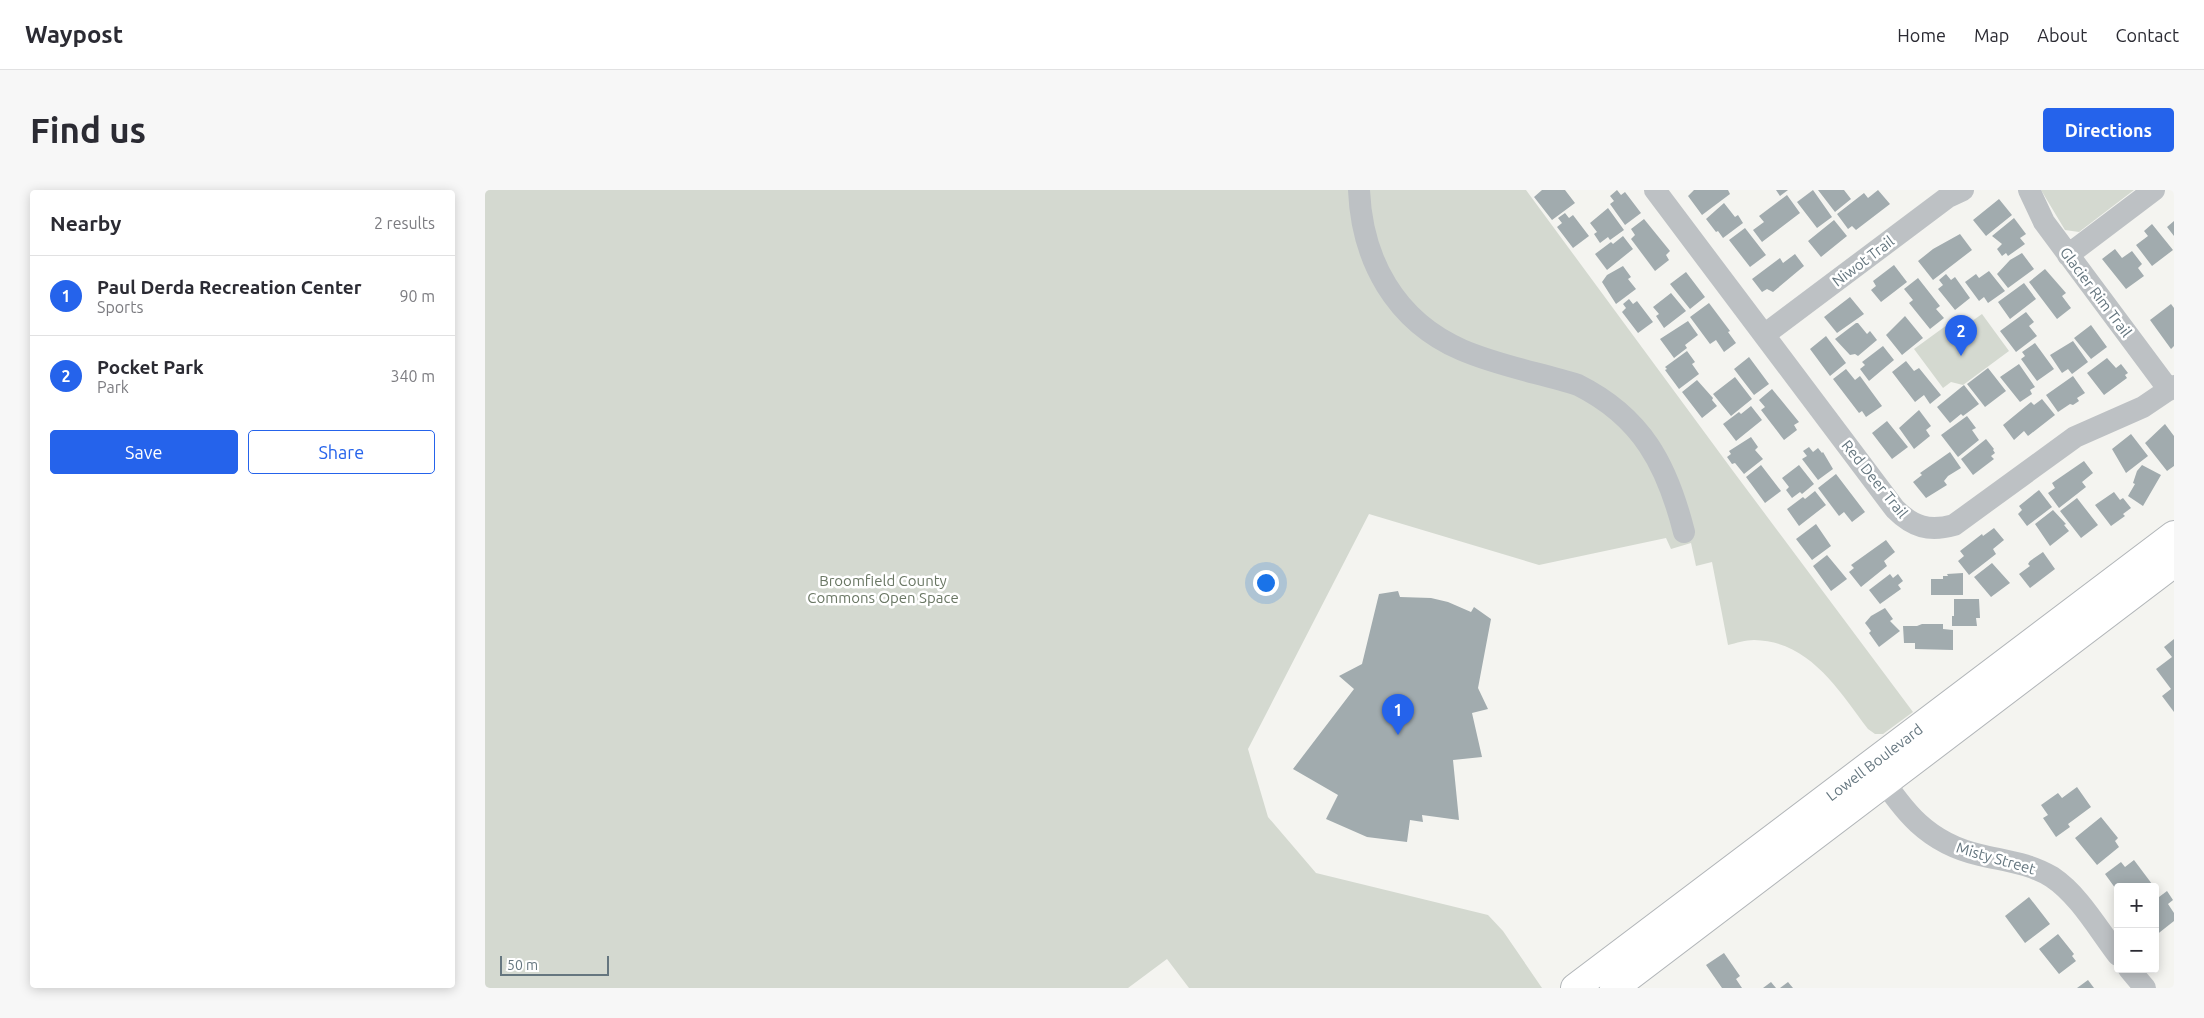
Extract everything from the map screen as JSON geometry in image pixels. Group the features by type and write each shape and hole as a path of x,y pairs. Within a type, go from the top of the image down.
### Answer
{"main road":[{"name":"Lowell Boulevard","path":"1615,988 2174,535"},
{"name":"Lowell Boulevard","path":"1575,988 2174,563"}],"street":[{"path":"1359,190 1361,217 1370,253 1386,286 1411,316 1431,332 1462,350 1578,385 1606,400 1642,435 1660,465 1673,495 1683,532"},
{"name":"Red Deer Trail","path":"1656,190 1895,509 1927,537 1965,519 2075,437 2143,407 2172,388"},
{"name":"Niwot Trail","path":"1764,335 1948,197 1963,190"},
{"name":"Glacier Rim Trail","path":"2029,190 2044,222 2172,388"},
{"path":"2068,255 2154,190"},
{"name":"Misty Street","path":"1879,773 1903,809 1944,843 1979,855 2023,864 2053,878 2077,900 2114,950"},
{"path":"2132,973 2145,988"}],"green space":[{"name":"Broomfield County Commons Open Space","path":"485,190 1526,190 1913,712 1883,734 1875,734 1868,729 1833,684 1806,658 1791,649 1773,642 1751,640 1728,645 1712,562 1696,566 1691,543 1671,549 1666,538 1539,565 1369,514 1248,749 1268,817 1316,873 1488,915 1503,931 1542,988 1189,988 1167,959 1128,988 485,988"},
{"path":"2041,190 2134,190 2079,232 2065,230"},
{"path":"1982,314 2009,351 1963,385 1951,382 1943,388 1914,349 1958,317 1965,326"}],"building":[{"path":"1542,190 1565,190 1575,203 1552,220 1534,197"},
{"path":"1617,190 1621,195 1625,192 1641,213 1625,225 1610,204 1614,201 1610,196"},
{"path":"1694,190 1728,190 1730,194 1702,215 1688,196"},
{"path":"1776,190 1788,190 1780,196"},
{"path":"1813,190 1832,217 1817,228 1797,202"},
{"path":"1818,190 1844,190 1851,199 1835,212"},
{"path":"1878,190 1890,204 1856,230 1852,226 1848,229 1837,214 1864,193 1868,198"},
{"path":"1787,195 1800,213 1762,242 1753,230 1764,222 1759,216"},
{"path":"1999,199 2012,215 1986,236 1973,220"},
{"path":"1724,203 1735,217 1738,215 1743,223 1723,238 1706,219"},
{"path":"1608,208 1624,230 1610,240 1608,237 1600,243 1594,234 1597,232 1590,223"},
{"path":"1565,213 1569,218 1573,215 1589,236 1573,248 1557,227 1562,223 1558,218"},
{"path":"2014,218 2026,234 2020,238 2025,244 2008,256 2006,253 2002,256 1997,249 2002,244 1992,236"},
{"path":"1644,219 1670,251 1666,255 1669,260 1655,271 1631,239 1635,235 1631,229"},
{"path":"1834,220 1847,236 1821,257 1808,241"},
{"path":"2174,221 2174,236 2167,227"},
{"path":"2152,224 2173,250 2152,266 2136,245 2148,236 2144,231"},
{"path":"1745,228 1766,255 1750,267 1729,240"},
{"path":"1960,234 1972,250 1933,280 1918,261 1933,249"},
{"path":"1623,236 1633,249 1607,270 1595,254"},
{"path":"2115,249 2122,258 2132,251 2142,264 2138,268 2144,276 2126,289 2102,259"},
{"path":"2022,253 2034,269 2008,288 1997,274 2010,260"},
{"path":"1795,254 1804,266 1773,292 1767,289 1762,292 1752,279 1780,258 1783,263"},
{"path":"1894,265 1907,282 1881,302 1871,290 1876,286 1873,281"},
{"path":"1623,266 1631,277 1628,279 1636,289 1616,304 1602,282 1607,275"},
{"path":"2045,269 2066,293 2062,296 2071,308 2057,319 2029,282"},
{"path":"1989,271 2005,291 1988,303 1984,297 1979,301 1965,282 1976,274 1979,278"},
{"path":"1686,272 1705,297 1690,309 1670,284"},
{"path":"1946,274 1951,280 1955,277 1970,298 1955,310 1938,289 1943,285 1939,280"},
{"path":"1918,278 1940,306 1936,309 1944,318 1930,329 1909,303 1913,300 1904,289"},
{"path":"2024,283 2036,299 2010,319 1998,302"},
{"path":"1671,293 1686,311 1664,328 1656,316 1659,314 1653,307"},
{"path":"1850,297 1864,314 1837,333 1824,317"},
{"path":"1629,299 1633,304 1637,301 1653,322 1638,333 1622,312 1626,308 1623,304"},
{"path":"1709,303 1730,331 1728,332 1736,343 1724,352 1716,340 1710,344 1690,317"},
{"path":"2171,304 2174,308 2174,346 2171,349 2150,320"},
{"path":"2026,312 2034,322 2029,326 2037,336 2016,352 2000,331"},
{"path":"1905,316 1923,338 1902,355 1886,335"},
{"path":"1688,321 1698,335 1685,345 1687,348 1674,358 1660,339"},
{"path":"1856,323 1867,334 1870,331 1877,340 1858,356 1855,354 1850,355 1835,339"},
{"path":"2091,325 2107,347 2091,359 2074,338"},
{"path":"1826,336 1846,363 1830,376 1810,349"},
{"path":"2073,341 2088,362 2072,374 2068,369 2062,373 2050,355"},
{"path":"2035,343 2054,369 2037,381 2021,359 2025,356 2022,352"},
{"path":"1883,346 1894,360 1869,381 1860,369 1865,365 1862,362"},
{"path":"1687,351 1695,362 1692,364 1699,374 1679,389 1665,370 1667,369 1665,367"},
{"path":"1749,357 1769,384 1754,395 1734,369"},
{"path":"2107,358 2116,368 2121,364 2128,373 2125,375 2127,378 2104,395 2087,373"},
{"path":"1906,361 1914,371 1919,368 1941,395 1930,404 1924,395 1915,402 1892,372"},
{"path":"2019,364 2035,387 2030,390 2032,394 2020,402 2000,377"},
{"path":"1988,368 2006,391 1985,407 1967,384"},
{"path":"1846,369 1855,380 1860,376 1882,406 1866,417 1862,411 1859,413 1833,379"},
{"path":"2073,376 2085,393 2077,398 2079,401 2073,405 2070,404 2058,412 2046,395"},
{"path":"1735,377 1752,399 1731,416 1713,394"},
{"path":"1697,380 1713,398 1712,400 1717,406 1702,418 1682,392"},
{"path":"1964,385 1979,404 1950,423 1937,407"},
{"path":"1772,389 1799,422 1794,425 1797,430 1784,440 1761,410 1765,407 1759,400"},
{"path":"2042,399 2055,415 2028,436 2024,431 2014,440 2003,425 2031,402 2034,405"},
{"path":"1751,406 1762,420 1736,441 1723,424"},
{"path":"1919,410 1931,426 1926,430 1930,436 1914,449 1899,428"},
{"path":"1967,416 1976,428 1972,430 1979,440 1958,457 1941,435"},
{"path":"1887,421 1908,447 1892,459 1872,433"},
{"path":"2165,424 2174,436 2174,466 2167,471 2145,443"},
{"path":"2131,434 2148,456 2126,473 2112,449"},
{"path":"1751,437 1758,447 1755,450 1763,459 1744,474 1727,457 1731,454 1729,451"},
{"path":"1986,439 1994,449 1995,453 1991,456 1994,459 1973,475 1961,459"},
{"path":"1809,447 1813,452 1818,448 1823,452 1833,469 1818,480 1802,459 1807,456 1803,451"},
{"path":"1950,452 1961,468 1948,476 1944,481 1947,485 1926,498 1913,482 1922,475 1920,473"},
{"path":"2084,461 2093,473 2082,482 2086,487 2059,508 2048,493 2055,488 2052,483"},
{"path":"1761,465 1781,491 1765,503 1746,477"},
{"path":"1799,465 1814,484 1802,494 1800,492 1792,498 1786,490 1789,487 1782,478"},
{"path":"2142,465 2161,475 2143,506 2128,496 2135,484 2133,483 2137,471"},
{"path":"1836,474 1865,512 1852,522 1844,512 1839,516 1818,488"},
{"path":"2039,490 2052,507 2027,526 2018,514 2022,510 2019,506"},
{"path":"1815,491 1826,505 1799,526 1787,509"},
{"path":"2114,492 2120,500 2123,498 2131,508 2123,514 2125,516 2111,526 2095,505"},
{"path":"2077,498 2098,525 2081,538 2060,511"},
{"path":"2053,510 2066,524 2064,525 2069,531 2050,546 2035,524"},
{"path":"1816,524 1831,546 1812,560 1796,539"},
{"path":"1994,528 2004,540 1993,549 1996,554 1969,575 1958,561 1964,556 1960,551 1982,534 1983,536"},
{"path":"1886,540 1895,552 1884,561 1887,566 1861,587 1849,572 1854,568 1851,565"},
{"path":"2043,552 2055,569 2030,588 2019,574 2030,566 2028,564 2030,561"},
{"path":"1827,555 1847,579 1831,591 1813,566"},
{"path":"1992,563 2010,583 1991,597 1974,577"},
{"path":"1963,573 1963,595 1931,595 1931,579 1943,579 1943,576 1948,576 1947,574"},
{"path":"1890,574 1893,578 1898,574 1903,581 1898,585 1901,589 1880,604 1869,590"},
{"path":"1398,591 1400,597 1431,598 1448,602 1471,612 1474,607 1491,619 1478,688 1488,709 1472,713 1482,757 1453,760 1459,820 1422,815 1423,822 1410,820 1407,842 1367,837 1326,819 1338,795 1293,769 1354,689 1339,676 1362,664 1379,594"},
{"path":"1954,599 1979,599 1980,618 1976,618 1977,626 1952,626"},
{"path":"1885,608 1893,619 1890,621 1900,631 1879,647 1869,633 1871,631 1865,623 1871,616"},
{"path":"1943,624 1943,629 1953,630 1953,650 1915,649 1915,643 1904,643 1903,626"},
{"path":"2174,639 2174,712 2162,696 2171,689 2156,669 2172,657 2164,647"},
{"path":"2077,787 2091,807 2068,824 2070,827 2056,837 2043,818 2048,815 2041,805 2058,793 2062,798"},
{"path":"2101,817 2118,838 2115,841 2119,847 2097,865 2075,838"},
{"path":"2134,860 2151,883 2114,883 2114,886 2105,874 2121,862 2125,867"},
{"path":"2167,891 2173,900 2168,904 2174,913 2174,921 2159,933 2159,928 2159,897"},
{"path":"2029,897 2050,924 2025,943 2005,916"},
{"path":"2058,934 2074,954 2072,956 2076,961 2059,974 2039,949"},
{"path":"1724,953 1740,976 1736,979 1742,988 1722,988 1706,965"},
{"path":"2088,980 2094,988 2077,988"},
{"path":"1771,982 1776,988 1763,988"},
{"path":"1788,982 1793,988 1780,988"}],"place":[{"name":"Pocket Park","path":"1961,356"},
{"name":"Paul Derda Recreation Center","path":"1398,735"}]}
